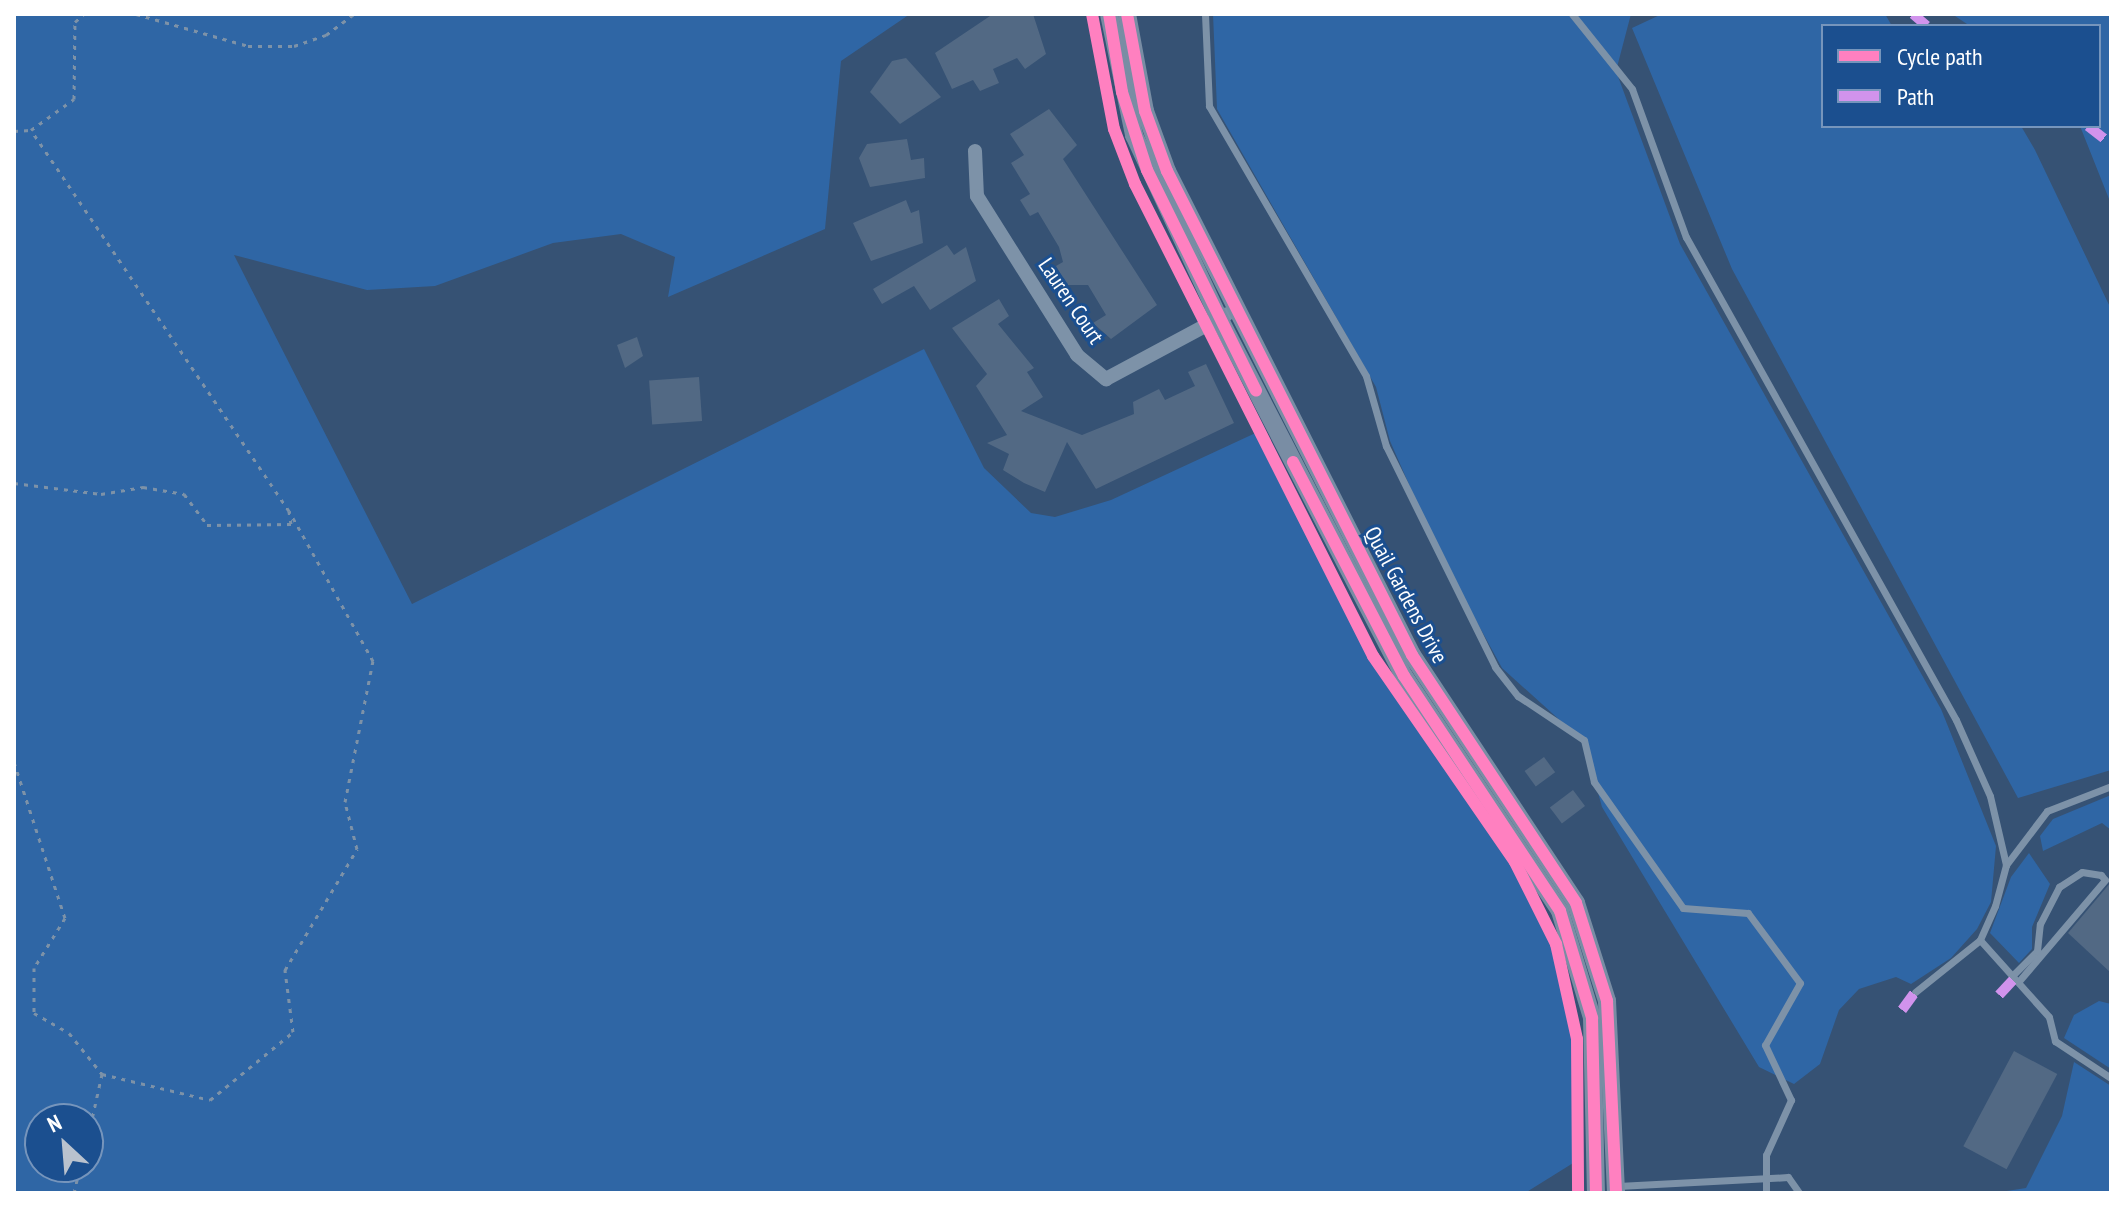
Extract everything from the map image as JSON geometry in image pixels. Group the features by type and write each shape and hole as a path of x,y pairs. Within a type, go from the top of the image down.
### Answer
{"main road":[{"name":"Quail Gardens Drive","path":"1109,14 1134,135 1219,318 1404,676 1560,911 1592,1018 1596,1189"},
{"name":"Quail Gardens Drive","path":"1127,14 1154,141 1412,655 1576,903 1607,1001 1616,1189"}],"street":[{"name":"Lauren Court","path":"975,151 977,196 1077,355 1106,379 1238,309"}],"lane":[{"path":"1205,14 1209,106 1366,376 1386,446 1495,667 1518,696 1584,740 1594,782 1683,908 1748,913 1800,983 1765,1045 1791,1100 1766,1155 1766,1193"},
{"path":"1572,14 1632,89 1686,237 1956,720 1990,796 2006,865"},
{"path":"1915,992 1980,940 2006,865 2047,811 2111,786"},
{"path":"2014,974 2032,961 2059,887 2082,872 2101,875 2105,880 2019,981"},
{"path":"1980,940 2014,974 2049,1017 2055,1041 2111,1078"},
{"path":"1596,1189 1766,1182 1788,1177 1799,1193"}],"path":[{"path":"14,131 31,130 74,99 75,22 84,14"},
{"path":"136,14 177,31 263,46 326,35 354,14"},
{"path":"14,762 65,918 34,968 34,1013 69,1033 102,1074 210,1100 293,1032 285,970 357,849 345,802 373,661 289,511 31,130"},
{"path":"14,483 101,494 143,487 184,494 207,525 291,524 289,511"},
{"path":"96,1103 102,1074"}],"shaded area":[{"path":"14,14 910,14 841,61 825,229 668,297 675,257 621,234 553,243 435,286 367,290 234,255 412,604 924,349 984,468 1031,513 1055,517 1111,500 1262,430 1373,656 1515,862 1556,944 1577,1039 1578,1160 1525,1193 14,1193"},
{"path":"1213,14 1631,14 1616,71 1680,244 1941,709 1996,846 1991,902 1977,929 1951,958 1911,984 1896,977 1859,989 1839,1010 1820,1064 1794,1084 1759,1067 1602,807 1584,742 1502,668 1439,553 1390,441 1376,387 1217,109"},
{"path":"1662,14 1885,14 1891,24 1821,24 1821,128 2022,128 2111,309 2111,770 2018,798 1732,269 1632,28"},
{"path":"1952,14 2111,14 2111,204 2081,128 2101,128 2101,24 1967,24"},
{"path":"2111,795 2111,830 2102,823 2043,851 2040,836 2053,819"},
{"path":"2029,853 2050,884 2032,927 2032,949 2019,963 1990,933 2011,877"},
{"path":"2099,1001 2111,1004 2111,1069 2064,1038 2074,1015"},
{"path":"2074,1062 2111,1086 2111,1193 1994,1193 2026,1188 2062,1116"}],"building":[{"path":"993,14 1033,14 1046,54 1025,69 1017,58 993,69 999,83 980,91 973,80 952,89 935,53"},
{"path":"906,58 941,97 900,124 870,92 892,61"},
{"path":"1049,109 1077,145 1063,159 1157,305 1111,339 1093,323 1106,315 1088,285 1067,285 1056,266 1063,262 1059,247 1038,212 1030,216 1020,200 1030,194 1011,163 1024,155 1010,134"},
{"path":"907,139 911,160 924,158 925,178 870,187 859,158 867,144"},
{"path":"906,200 911,213 919,210 923,243 871,261 853,223"},
{"path":"947,245 954,255 966,247 976,281 930,310 914,286 882,304 873,289"},
{"path":"999,299 1009,316 998,324 1034,368 1027,372 1043,397 1021,411 1082,435 1134,414 1133,402 1159,389 1165,400 1195,386 1188,372 1206,364 1234,423 1096,489 1067,442 1045,492 1024,483 1003,470 1009,454 987,443 1007,435 976,386 987,374 952,328"},
{"path":"637,337 643,356 625,368 617,345"},
{"path":"699,377 702,421 652,424 649,380"},
{"path":"1544,757 1555,772 1536,786 1525,771"},
{"path":"1573,790 1585,806 1562,823 1550,807"},
{"path":"2111,882 2111,973 2068,933"},
{"path":"2014,1051 2057,1074 2007,1169 1963,1146"}],"marked path":[{"path":"1913,14 1925,24"},
{"path":"2091,128 2111,144"},
{"path":"1999,995 2016,977"},
{"path":"1902,1010 1915,992"}],"cycle path":[{"path":"1092,14 1114,129 1135,184 1373,656 1515,862 1556,944 1577,1039 1578,1193"},
{"path":"1109,14 1122,92 1147,170 1256,391"},
{"path":"1127,14 1145,111 1167,171 1412,655 1576,903 1607,1001 1616,1193"},
{"path":"1293,462 1404,676 1560,911 1592,1018 1596,1193"}]}
